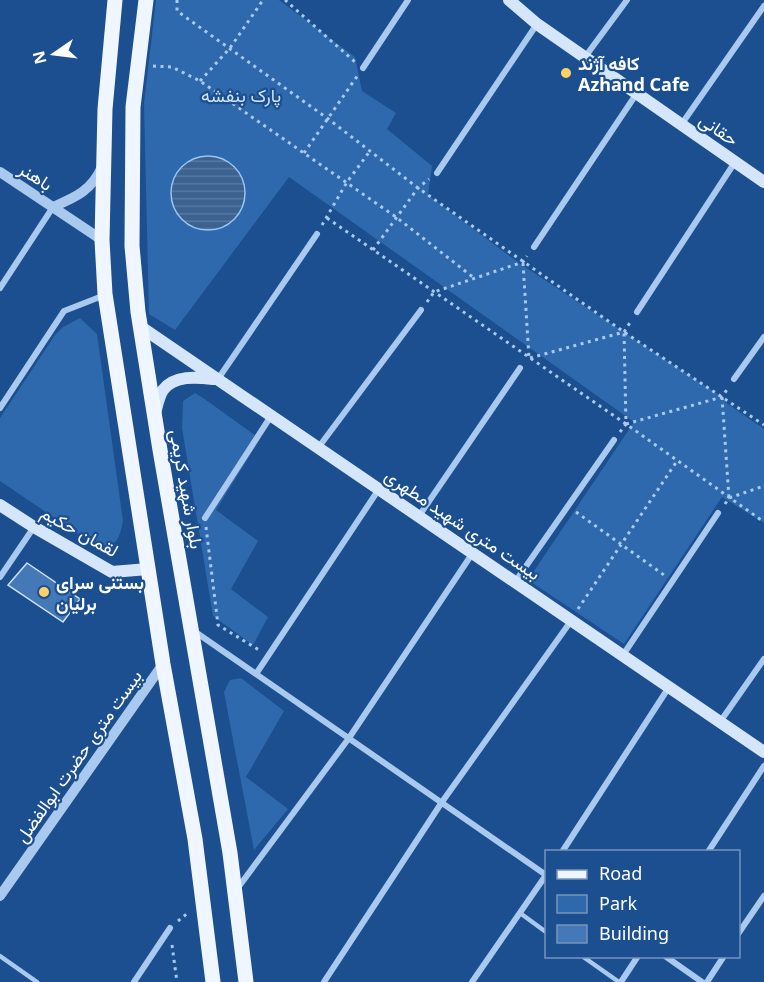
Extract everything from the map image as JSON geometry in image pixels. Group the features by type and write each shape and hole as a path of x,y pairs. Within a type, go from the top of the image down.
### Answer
{"main road":[{"path":"115,0 105,109 103,164 102,240 105,294 163,664 195,839 213,982"},
{"name":"بلوار شهید کریمی","path":"146,0 133,107 132,246 141,327 155,414 230,853 246,982"},
{"name":"حقانی","path":"509,0 537,24 764,182"},
{"name":"بیست متری شهید مطهری","path":"141,327 764,752"},
{"path":"155,414 162,391 172,382 199,377 218,379"},
{"name":"لقمان حکیم","path":"0,505 112,572 148,569"}],"street":[{"path":"363,68 408,0"},
{"path":"585,57 627,0"},
{"path":"681,125 764,6"},
{"path":"436,173 537,24"},
{"path":"534,247 637,93"},
{"path":"637,312 735,162"},
{"name":"باهنر","path":"53,207 84,192 92,184 103,164"},
{"name":"باهنر","path":"0,172 102,240"},
{"path":"0,288 53,207"},
{"path":"218,379 317,234"},
{"path":"0,408 64,312 105,294"},
{"path":"318,448 421,310"},
{"path":"734,380 764,337"},
{"path":"419,516 519,368"},
{"path":"205,518 272,416"},
{"path":"515,582 614,440"},
{"path":"256,674 379,489"},
{"path":"623,656 718,513"},
{"path":"0,577 34,527"},
{"path":"235,891 349,738 472,553"},
{"path":"324,982 442,802 571,620"},
{"path":"191,630 545,874"},
{"path":"720,722 764,659"},
{"name":"بیست متری حضرت ابوالفضل","path":"0,896 163,664"},
{"path":"563,850 669,687"},
{"path":"709,850 764,766"},
{"path":"472,982 545,876"},
{"path":"740,931 764,896"},
{"path":"134,982 170,928"},
{"path":"620,982 637,958"},
{"path":"666,958 702,982"},
{"path":"707,982 723,958"}],"lane":[{"path":"520,913 545,931"},
{"path":"0,956 37,982"},
{"path":"584,958 620,982"}],"path":[{"path":"177,0 177,11 327,118 418,188 624,332 764,425"},
{"path":"200,81 230,48 263,0"},
{"path":"285,0 363,68 304,153"},
{"path":"138,66 172,67 200,81 396,217 474,278"},
{"path":"370,151 347,182 327,218 764,522"},
{"path":"373,250 418,188 436,173"},
{"path":"421,310 434,292 523,262"},
{"path":"523,262 529,358"},
{"path":"626,424 624,332 637,312"},
{"path":"519,368 529,358 624,332"},
{"path":"614,440 626,424 722,397 734,380"},
{"path":"722,397 729,498"},
{"path":"571,620 676,461"},
{"path":"729,498 764,486"},
{"path":"568,506 673,581"},
{"path":"205,518 218,625 268,656"},
{"path":"177,982 170,928 202,901"}],"green space":[{"name":"پارک بنفشه","path":"156,0 279,0 355,57 362,91 396,113 387,129 432,166 428,195 519,263 722,397 725,402 764,429 764,523 722,497 624,644 528,580 634,422 289,177 175,330 149,314 144,104"},
{"path":"80,318 97,334 123,521 117,540 99,548 0,481 0,418 55,335 63,327"},
{"path":"195,393 260,439 216,510 258,541 231,589 268,617 253,645 213,616 182,428 183,401"},
{"path":"241,678 284,711 246,777 288,809 254,850 224,692 230,680"}],"shaded area":[{"path":"201,156 215,156 229,162 239,172 245,186 243,207 229,224 215,230 201,230 187,224 177,214 171,200 171,186 177,172 187,162"}],"building":[{"name":"بستنی سرای برلیان","path":"27,563 80,599 63,622 8,585"}],"place":[{"name":"کافه آژند Azhand Cafe","path":"566,73"},
{"name":"بستنی سرای برلیان","path":"44,592"}]}
